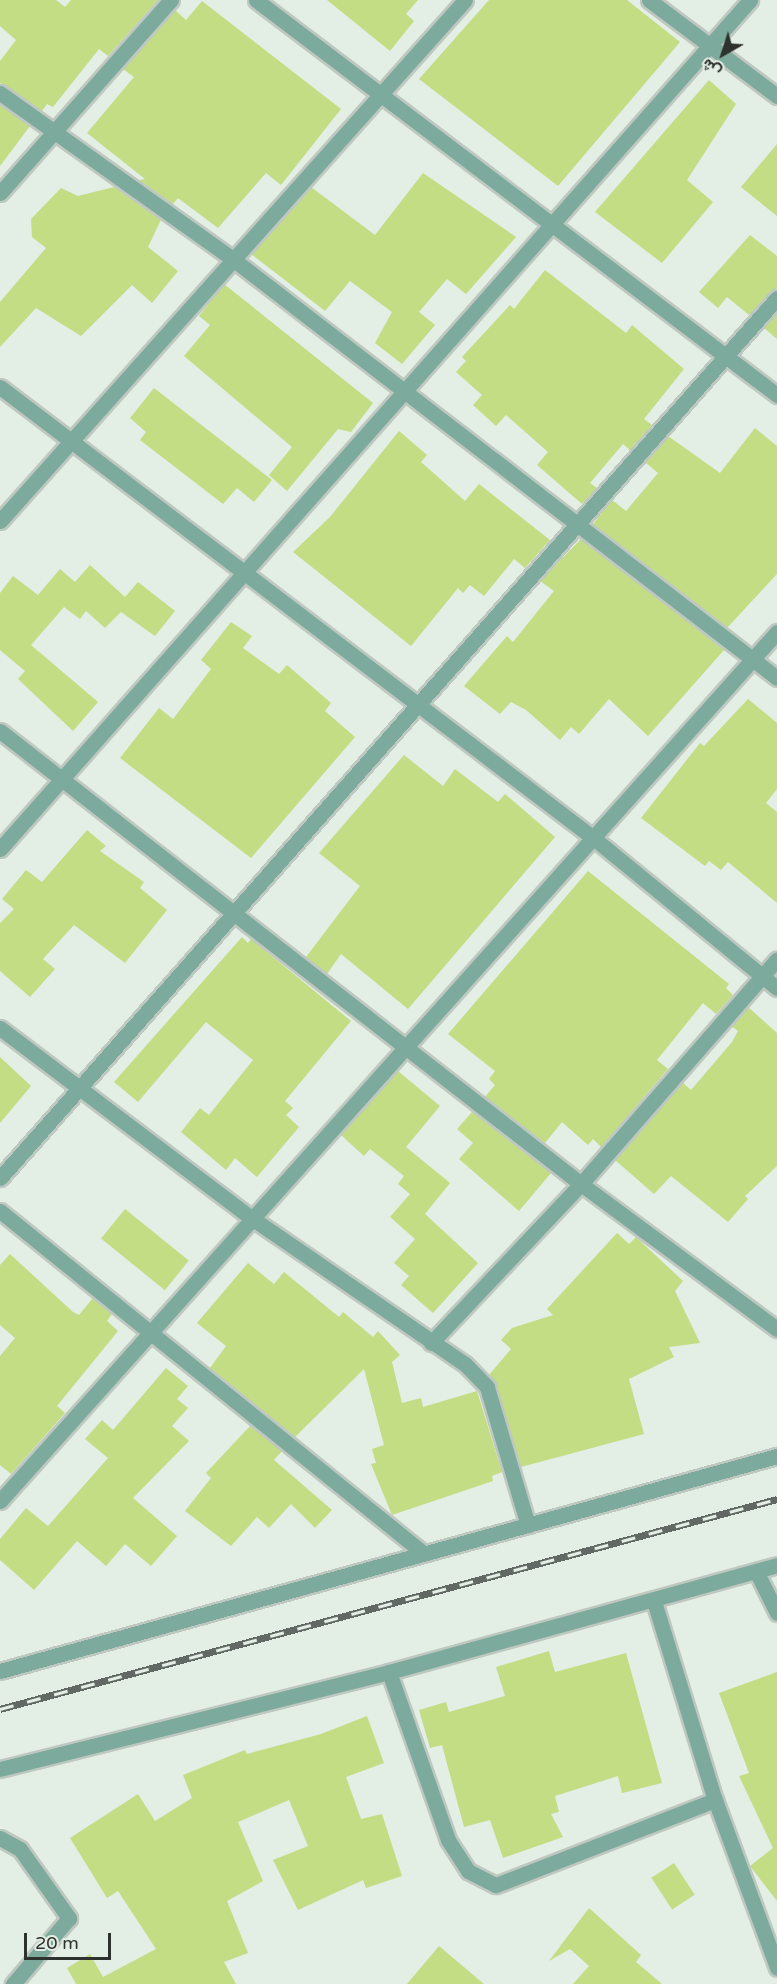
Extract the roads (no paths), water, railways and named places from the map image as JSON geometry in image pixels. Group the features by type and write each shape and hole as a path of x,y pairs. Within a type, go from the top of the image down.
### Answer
{"street":[{"path":"0,192 171,0"},
{"path":"256,0 379,96 555,224 777,395"},
{"path":"0,521 73,442 465,0"},
{"path":"649,0 777,96"},
{"path":"0,849 246,571 404,397 750,0"},
{"path":"0,93 234,260 404,397 777,678"},
{"path":"0,1178 233,909 577,528 777,298"},
{"path":"0,387 246,571 416,706 591,836 777,988"},
{"path":"0,1501 591,836 777,632"},
{"path":"0,731 65,777 408,1044 581,1184 777,1329"},
{"path":"430,1343 581,1184 777,959"},
{"path":"0,1028 80,1085 253,1219 430,1343 465,1364 487,1387 528,1525"},
{"path":"0,1211 422,1552"},
{"path":"0,1671 422,1552 777,1456"},
{"path":"0,1769 389,1672 654,1601 777,1564"},
{"path":"756,1571 777,1612"},
{"path":"654,1601 715,1800 777,1968"},
{"path":"389,1672 448,1840 468,1871 495,1885 715,1800"},
{"path":"0,1838 20,1849 69,1918 13,1984"}],"railway":[{"path":"0,1709 777,1499"}]}
